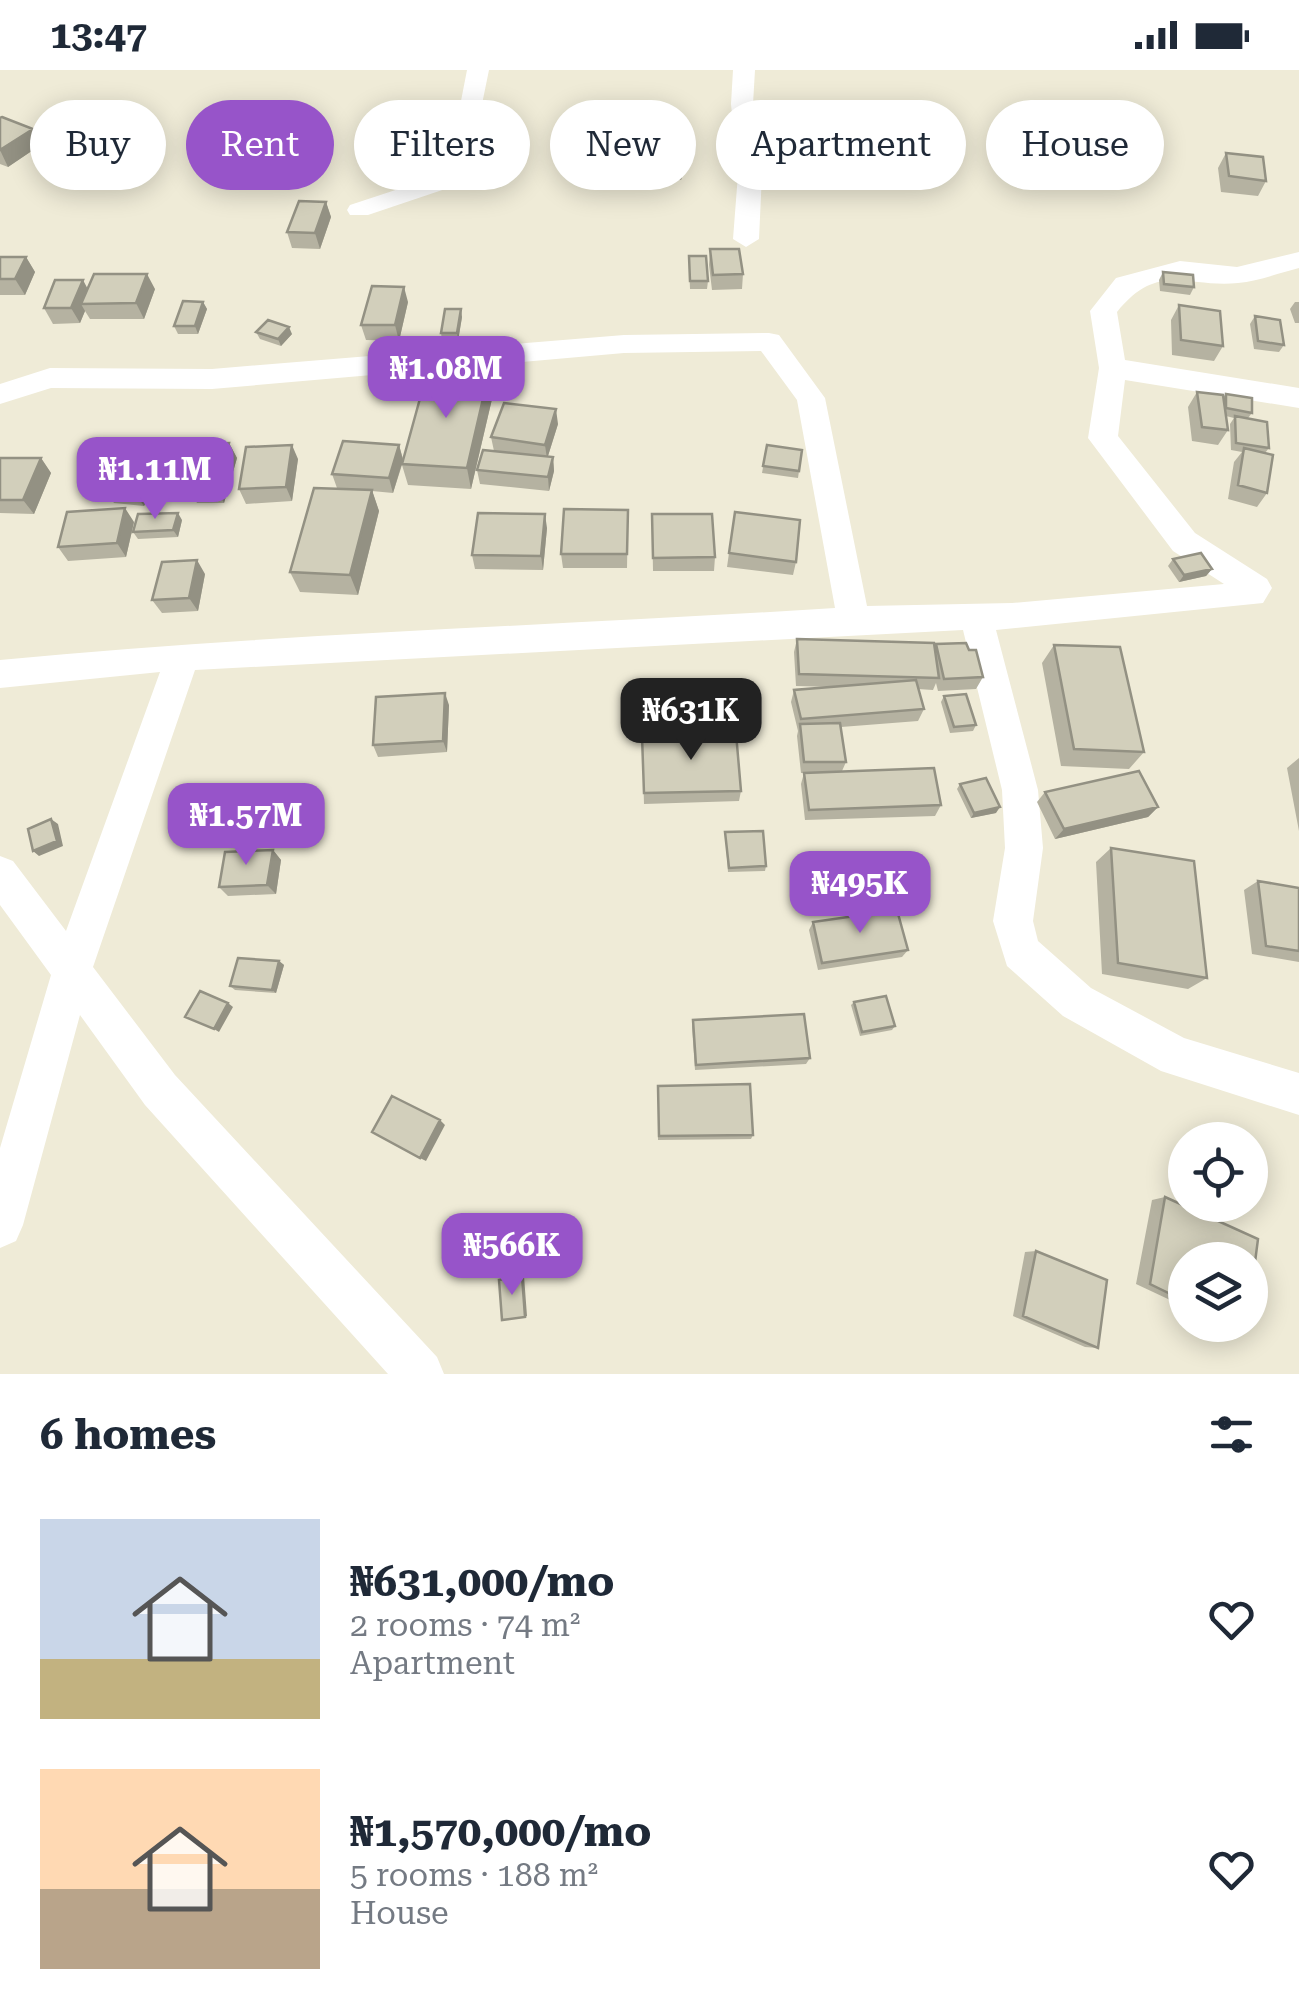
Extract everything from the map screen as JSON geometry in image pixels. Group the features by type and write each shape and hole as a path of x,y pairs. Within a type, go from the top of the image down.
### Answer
{"street":[{"path":"359,210 458,177 478,70"},
{"path":"744,70 742,104 750,174 746,239"},
{"path":"0,674 184,656 520,642 853,620 976,617 1252,594 1256,588 1184,542 1104,438 1113,368 1103,310 1124,284 1180,269 1237,275 1299,260"},
{"path":"0,394 50,378 212,379 356,370 624,344 769,342 811,398 842,545 853,620"},
{"path":"1113,368 1299,398"},
{"path":"976,617 1020,790 1024,848 1013,921 1021,952 1077,1002 1176,1056 1299,1094"},
{"path":"0,1225 72,970 184,656"},
{"path":"0,874 160,1090 420,1374"}],"building":[{"path":"0,118 30,128 30,131 0,150"},
{"path":"1226,153 1263,157 1266,181 1229,176"},
{"path":"299,201 326,202 315,233 287,232"},
{"path":"710,249 739,249 743,274 713,275"},
{"path":"689,256 706,256 708,281 690,281"},
{"path":"0,257 26,257 15,279 0,279"},
{"path":"1163,272 1193,275 1194,287 1164,284"},
{"path":"94,274 147,274 136,303 81,304"},
{"path":"55,280 83,280 71,308 44,308"},
{"path":"372,286 404,287 395,325 361,325"},
{"path":"183,301 203,302 195,326 174,326"},
{"path":"1179,305 1220,311 1223,346 1181,340"},
{"path":"445,309 461,309 457,333 441,333"},
{"path":"1255,316 1280,320 1284,345 1258,341"},
{"path":"268,320 289,327 278,339 256,332"},
{"path":"427,373 488,377 467,468 402,464"},
{"path":"1197,392 1223,395 1228,430 1202,427"},
{"path":"1226,394 1252,398 1252,413 1226,408"},
{"path":"504,403 556,409 545,445 491,437"},
{"path":"1235,416 1267,422 1269,448 1236,443"},
{"path":"343,441 399,445 389,478 332,474"},
{"path":"229,443 217,489 189,489 203,444"},
{"path":"292,445 286,487 239,489 246,447"},
{"path":"767,445 802,450 799,471 763,466"},
{"path":"1244,448 1273,455 1267,493 1238,485"},
{"path":"483,450 553,457 548,477 477,470"},
{"path":"0,458 41,458 23,500 0,500"},
{"path":"120,475 150,478 139,499 109,496"},
{"path":"314,488 372,490 350,575 290,572"},
{"path":"125,508 117,543 58,547 67,512"},
{"path":"564,509 628,510 627,554 561,554"},
{"path":"735,512 800,520 796,562 729,553"},
{"path":"178,513 173,530 133,532 138,514"},
{"path":"478,513 545,514 541,556 472,555"},
{"path":"652,514 712,514 715,557 653,558"},
{"path":"1201,553 1212,569 1184,575 1173,559"},
{"path":"197,560 189,598 152,600 162,562"},
{"path":"797,639 934,643 939,678 799,674"},
{"path":"966,643 969,650 976,650 983,677 944,679 936,644"},
{"path":"1054,645 1120,647 1144,752 1074,749"},
{"path":"916,680 924,709 801,719 794,690"},
{"path":"445,693 443,741 373,745 376,697"},
{"path":"966,694 976,725 954,727 944,696"},
{"path":"840,723 846,762 804,762 800,724"},
{"path":"736,733 741,791 644,793 642,736"},
{"path":"934,768 941,805 809,810 804,773"},
{"path":"1139,771 1158,807 1064,829 1045,792"},
{"path":"986,778 1000,807 974,813 960,784"},
{"path":"51,819 57,841 33,851 28,829"},
{"path":"763,831 766,866 729,868 725,832"},
{"path":"1111,848 1194,861 1207,978 1118,963"},
{"path":"273,850 267,885 219,887 225,852"},
{"path":"1258,881 1299,888 1299,951 1266,946"},
{"path":"897,910 908,950 822,963 813,922"},
{"path":"238,958 279,961 272,990 230,986"},
{"path":"200,991 228,1003 214,1029 185,1017"},
{"path":"886,996 895,1026 862,1032 854,1002"},
{"path":"804,1014 810,1058 696,1065 693,1020"},
{"path":"750,1084 753,1135 659,1136 658,1086"},
{"path":"392,1096 440,1120 420,1158 372,1132"},
{"path":"1165,1197 1168,1222 1220,1222 1258,1239 1168,1242 1168,1293 1150,1284"},
{"path":"1036,1251 1107,1280 1098,1348 1023,1316"},
{"path":"522,1276 525,1317 502,1320 499,1280"}]}
